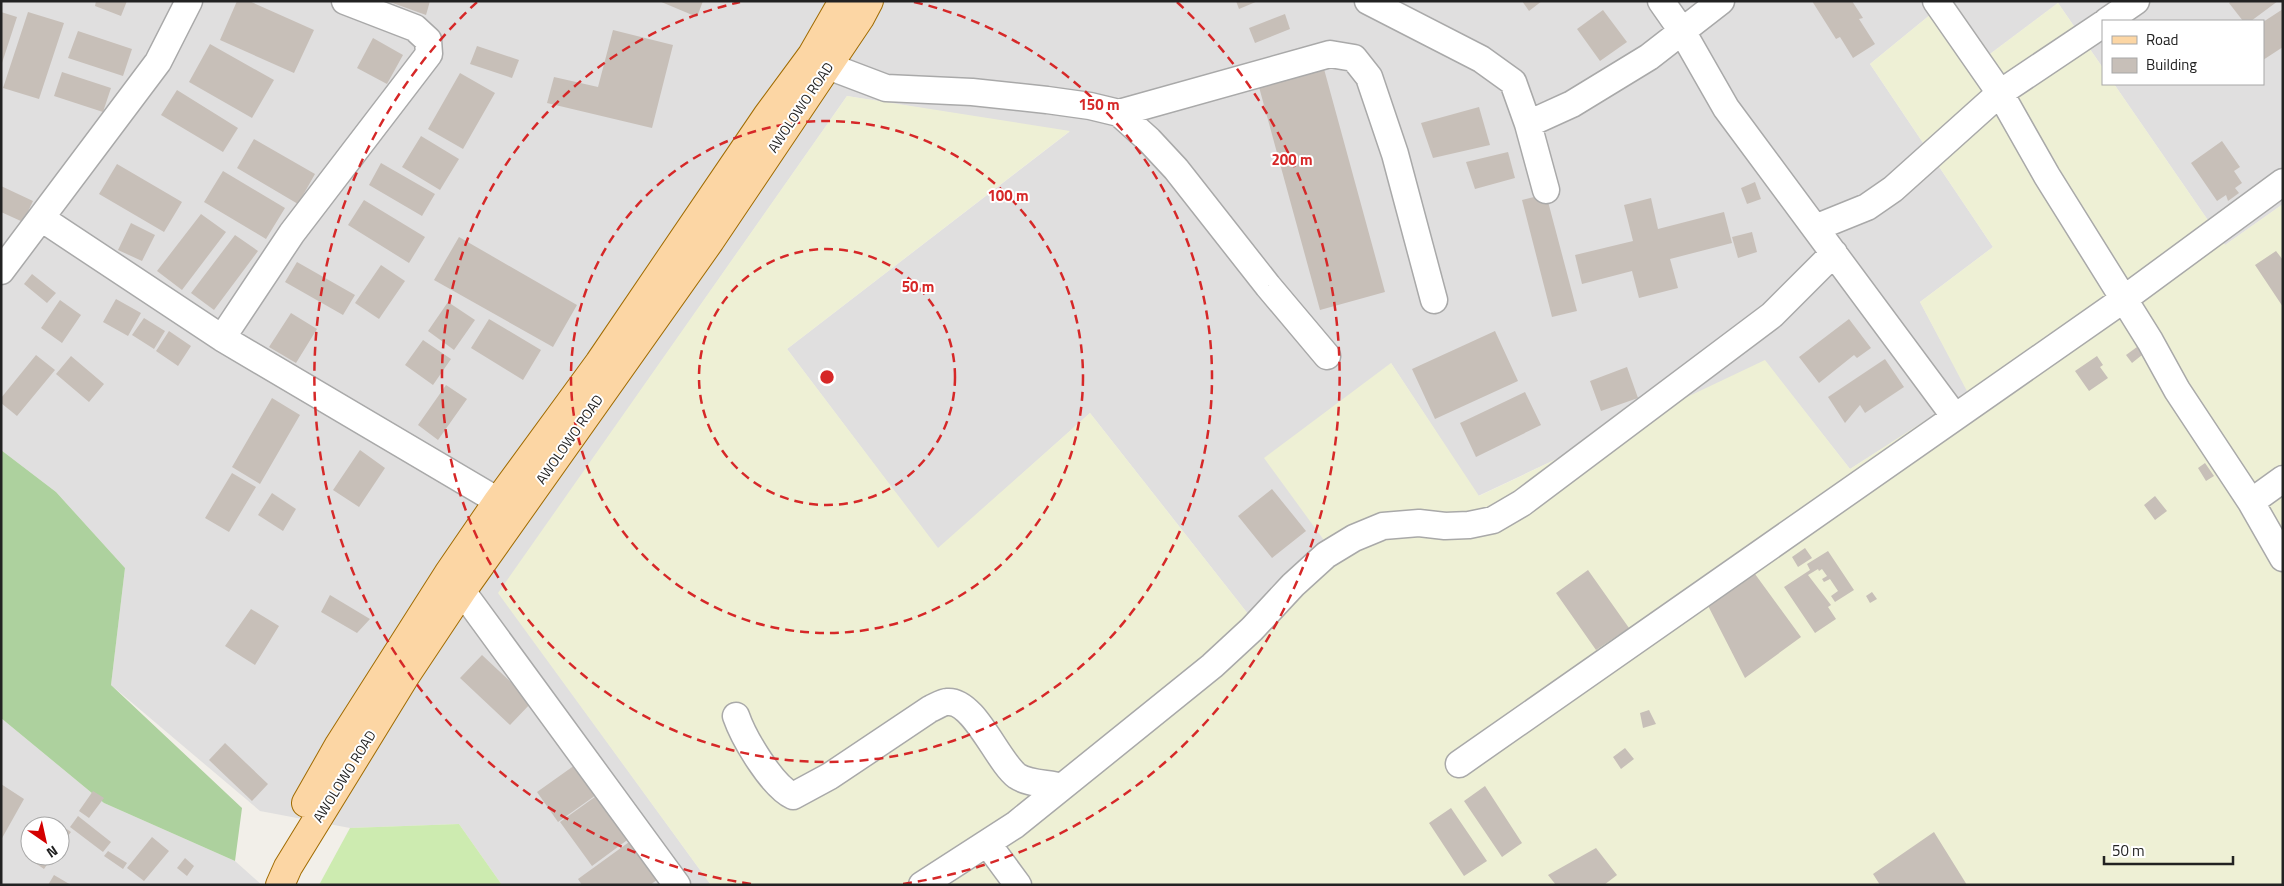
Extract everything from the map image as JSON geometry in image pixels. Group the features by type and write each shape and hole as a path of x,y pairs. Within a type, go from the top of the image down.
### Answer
{"main road":[{"name":"AWOLOWO ROAD","path":"278,874 339,745 443,582 498,501 599,362 767,116 812,55 843,1"},
{"name":"AWOLOWO ROAD","path":"278,874 462,591 704,248 828,66 869,1"}],"street":[{"path":"1,271 158,62 189,1"},
{"path":"222,338 292,233 428,54 428,40 415,28 345,1"},
{"path":"1368,1 1481,59 1502,72 1513,82 1528,124 1546,190"},
{"path":"1661,1 1682,31 1726,108 1955,417"},
{"path":"1528,124 1572,104 1649,57 1720,1"},
{"path":"1936,1 2000,93 2047,176 2150,341 2177,390 2251,502 2283,558"},
{"path":"2108,20 2136,1"},
{"path":"1816,228 1868,207 1893,189 2000,93 2102,25"},
{"path":"1119,113 1330,54 1354,58 1369,77 1395,154 1434,300"},
{"path":"828,66 886,88 972,92 1047,100 1090,106 1119,113 1149,140 1176,169 1268,286 1327,356"},
{"path":"1459,764 2124,299 2283,182"},
{"path":"41,218 222,338 498,501"},
{"path":"922,885 1015,825 1212,666 1252,629 1292,585 1326,555 1354,538 1383,526 1419,522 1445,526 1470,525 1493,520 1522,503 1772,316 1834,253"},
{"path":"2251,502 2283,478"},
{"path":"462,591 677,885"},
{"path":"736,716 755,755 786,793 793,796 830,776 930,709 947,702 958,703 972,715 1003,760 1017,776 1028,781 1062,787"},
{"path":"988,842 1018,885"}],"shaded area":[{"path":"1,1 1947,1 1870,64 1993,247 1920,302 1969,393 1850,469 1765,361 1478,496 1391,363 1335,554 1252,619 1090,413 938,549 787,349 1069,132 847,96 499,593 711,885 502,885 459,824 350,828 260,811 111,685 125,568 56,492 1,450"},
{"path":"1953,1 2283,1 2283,204 2225,245 2115,85 2264,85 2264,20 2102,20 2102,67 2058,3 1990,54"},
{"path":"1,718 104,803 235,861 262,885 1,885"}],"green space":[{"path":"1947,1 1953,1 1990,54 2058,3 2102,67 2102,85 2115,85 2225,245 2283,204 2283,885 711,885 498,593 847,96 1070,131 787,349 938,548 1090,413 1252,619 1334,554 1264,458 1391,363 1479,496 1765,360 1850,469 1968,393 1920,302 1993,247 1870,64"},
{"path":"1,450 56,492 125,568 111,685 242,808 235,861 104,803 1,718"},
{"path":"459,824 502,885 319,885 350,828"}],"building":[{"path":"96,1 127,1 121,16 95,6"},
{"path":"237,1 249,1 314,30 294,73 220,40"},
{"path":"387,1 430,1 426,15"},
{"path":"659,1 703,1 697,17"},
{"path":"1236,1 1258,1 1239,9"},
{"path":"1522,1 1542,1 1529,11"},
{"path":"1812,1 1852,1 1863,18 1859,19 1875,44 1853,58 1840,37 1836,39"},
{"path":"2231,1 2278,1 2252,20 2242,20 2229,3"},
{"path":"2283,9 2283,47 2264,59 2264,21"},
{"path":"1603,10 1627,42 1600,61 1577,29"},
{"path":"1,12 17,17 2,63 1,63"},
{"path":"28,12 64,23 39,99 3,88"},
{"path":"1285,14 1290,29 1255,43 1249,28"},
{"path":"613,30 673,45 652,128 547,103 554,77 598,87"},
{"path":"78,31 132,49 123,76 68,58"},
{"path":"373,38 403,55 387,84 357,68"},
{"path":"210,44 274,80 252,118 189,82"},
{"path":"477,46 519,60 512,78 470,64"},
{"path":"1324,69 1385,292 1320,310 1259,87"},
{"path":"62,72 111,88 103,112 54,96"},
{"path":"460,73 495,93 463,149 428,129"},
{"path":"177,90 238,128 223,152 161,115"},
{"path":"1479,107 1490,145 1433,158 1421,123"},
{"path":"421,136 459,159 440,190 402,167"},
{"path":"254,139 315,174 298,204 237,168"},
{"path":"2222,141 2240,167 2234,171 2242,183 2235,188 2239,193 2228,201 2226,195 2217,201 2191,163"},
{"path":"1508,152 1515,178 1475,189 1466,162"},
{"path":"381,163 435,194 422,216 369,185"},
{"path":"117,164 182,202 164,232 99,194"},
{"path":"223,171 285,208 266,239 204,202"},
{"path":"1755,182 1761,199 1747,204 1741,188"},
{"path":"1,186 33,201 23,222 1,212"},
{"path":"1546,194 1577,311 1552,317 1522,200"},
{"path":"1651,198 1658,229 1724,212 1732,243 1670,259 1678,288 1639,298 1632,271 1582,284 1575,255 1633,241 1624,205"},
{"path":"364,200 425,237 409,263 348,225"},
{"path":"201,214 226,232 182,290 157,271"},
{"path":"131,223 155,235 142,261 118,250"},
{"path":"1752,232 1757,252 1738,258 1732,237"},
{"path":"235,235 258,251 214,310 191,293"},
{"path":"459,237 577,305 553,347 434,280"},
{"path":"2276,251 2283,260 2283,307 2255,265"},
{"path":"297,262 355,295 343,315 285,282"},
{"path":"381,265 405,281 379,319 355,303"},
{"path":"32,274 56,293 47,303 24,284"},
{"path":"116,299 141,313 128,336 103,322"},
{"path":"60,300 81,315 62,343 41,328"},
{"path":"448,302 475,320 454,350 428,331"},
{"path":"291,313 317,329 296,363 269,347"},
{"path":"144,318 165,331 154,349 132,335"},
{"path":"489,319 541,350 523,380 471,348"},
{"path":"1849,319 1871,348 1857,358 1854,355 1819,383 1799,357"},
{"path":"169,331 191,346 178,366 156,351"},
{"path":"1495,331 1518,381 1435,419 1412,369"},
{"path":"423,340 451,359 433,385 405,365"},
{"path":"2137,347 2142,355 2132,363 2126,355"},
{"path":"36,355 55,370 17,416 1,403 1,398"},
{"path":"71,356 104,384 89,402 56,374"},
{"path":"2097,356 2103,365 2100,367 2108,378 2089,391 2075,371"},
{"path":"1885,359 1904,387 1865,413 1860,405 1845,423 1828,397"},
{"path":"1627,367 1638,398 1601,411 1590,381"},
{"path":"446,385 467,399 438,440 418,425"},
{"path":"1525,392 1541,425 1476,457 1460,423"},
{"path":"272,398 300,415 260,484 232,467"},
{"path":"360,450 385,468 359,507 333,490"},
{"path":"2205,463 2214,476 2206,481 2198,468"},
{"path":"232,473 256,487 229,532 205,518"},
{"path":"1272,489 1306,531 1272,558 1238,516"},
{"path":"272,493 296,509 283,531 258,515"},
{"path":"2155,496 2167,511 2155,520 2144,505"},
{"path":"1805,548 1812,558 1798,567 1792,557"},
{"path":"1828,551 1854,590 1835,602 1831,596 1838,591 1830,579 1824,582 1822,579 1827,576 1822,569 1819,571 1818,569 1808,575 1831,605 1828,607 1836,619 1815,633 1784,587 1810,570 1807,564"},
{"path":"1588,570 1629,628 1596,650 1556,593"},
{"path":"1755,574 1801,637 1745,678 1702,594"},
{"path":"1872,592 1877,599 1870,603 1866,596"},
{"path":"330,595 370,619 357,633 321,612"},
{"path":"251,609 279,626 255,665 225,646"},
{"path":"482,655 532,702 510,725 460,678"},
{"path":"1649,710 1656,724 1643,728 1640,713"},
{"path":"225,743 268,784 252,801 209,760"},
{"path":"1625,748 1634,759 1621,769 1613,757"},
{"path":"575,765 596,795 558,822 537,792"},
{"path":"1,784 24,799 1,840"},
{"path":"1485,786 1522,843 1502,857 1464,801"},
{"path":"93,791 104,798 89,818 79,811"},
{"path":"599,794 630,838 592,866 560,822"},
{"path":"1451,808 1487,861 1464,876 1429,823"},
{"path":"78,816 111,842 103,852 70,827"},
{"path":"1934,832 1967,885 1880,885 1873,874"},
{"path":"152,837 169,851 144,881 127,868"},
{"path":"636,837 664,875 650,885 582,885 578,879"},
{"path":"1596,848 1617,875 1604,885 1556,885 1548,875"},
{"path":"108,851 127,863 123,869 104,856"},
{"path":"185,858 194,866 187,876 177,868"},
{"path":"54,875 71,885 48,885"}]}
